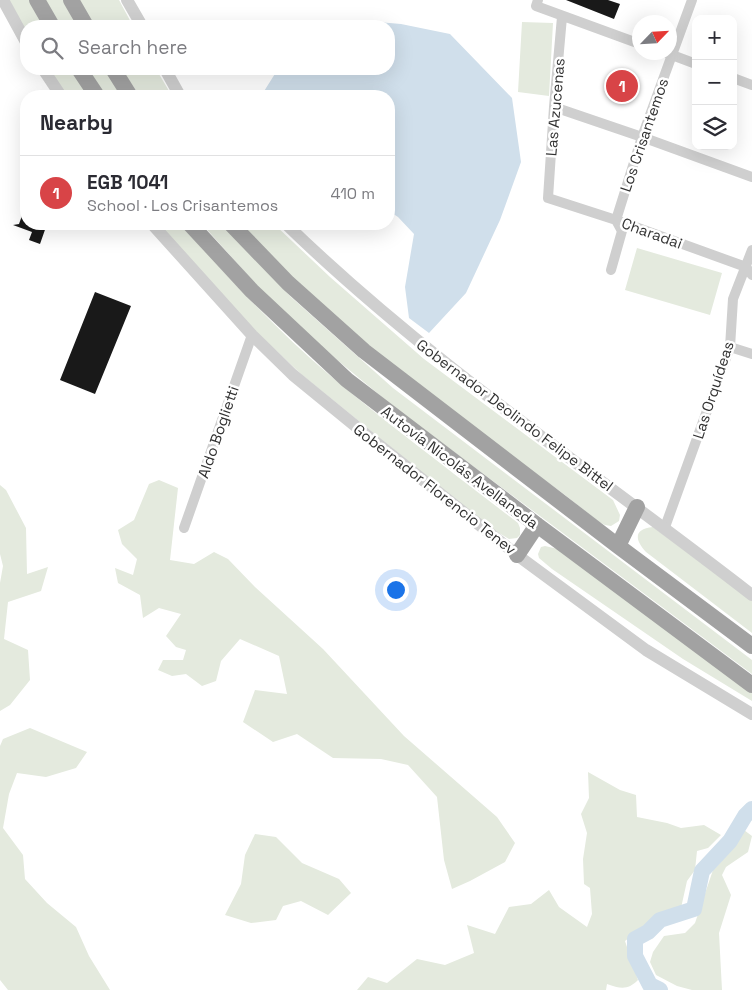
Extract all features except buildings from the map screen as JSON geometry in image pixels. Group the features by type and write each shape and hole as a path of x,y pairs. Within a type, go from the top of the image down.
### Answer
{"highway":[{"path":"37,0 49,20"},
{"path":"71,0 83,20"},
{"path":"83,75 93,90"},
{"path":"116,75 126,90"},
{"name":"Autovía Nicolás Avellaneda","path":"196,230 252,291 342,375 391,415 752,684"},
{"path":"237,230 288,283 364,350 618,546 752,646"},
{"path":"618,546 637,507"},
{"path":"517,555 537,525"}],"street":[{"path":"3,0 20,31"},
{"path":"127,0 139,20"},
{"name":"Los Crisantemos","path":"677,34 692,0"},
{"path":"536,3 562,17 632,41"},
{"name":"Las Azucenas","path":"548,198 562,17"},
{"path":"677,57 692,63"},
{"name":"Los Crisantemos","path":"611,270 622,231 616,220 666,60"},
{"path":"46,75 57,90"},
{"path":"168,75 177,90"},
{"path":"737,79 752,85"},
{"path":"554,107 752,177"},
{"name":"Charadai","path":"548,198 616,220 749,271"},
{"name":"Gobernador Florencio Tenev","path":"157,230 252,336 339,413 517,555 646,650 752,714"},
{"name":"Gobernador Deolindo Felipe Bittel","path":"293,230 362,294 447,365 665,527 752,595"},
{"name":"Las Orquídeas","path":"665,527 730,347 734,300 749,271 752,250"},
{"name":"Aldo Boglietti","path":"184,528 252,336"},
{"path":"730,347 752,354"}],"shaded area":[{"path":"7,0 31,0 43,20 20,20 20,22"},
{"path":"45,0 63,0 75,20 57,20"},
{"path":"77,0 119,0 130,20 89,20"},
{"path":"522,22 553,23 549,96 518,92"},
{"path":"53,75 76,75 86,90 63,90"},
{"path":"92,75 109,75 119,90 102,90"},
{"path":"125,75 160,75 168,90 136,90"},
{"path":"163,230 187,230 235,284 293,342 378,415 518,523 520,535 517,538 509,539 489,527 301,374 249,325"},
{"path":"207,230 228,230 291,297 393,388 752,660 752,674 399,411 319,345 262,291"},
{"path":"246,230 280,230 330,277 424,359 613,500 620,515 619,521 611,526 599,522 427,394 314,300"},
{"path":"637,248 722,273 710,315 625,290"},
{"path":"159,480 178,488 170,560 194,564 214,552 228,559 255,587 323,649 404,736 497,817 515,843 505,862 452,889 444,860 437,797 408,765 381,759 333,758 297,734 273,742 243,722 255,690 287,694 279,656 240,639 221,661 216,681 202,686 186,674 172,676 158,670 163,660 183,660 186,650 176,647 166,636 181,614 159,608 143,618 140,595 118,583 115,568 133,575 137,559 122,544 118,530 134,520 149,484"},
{"path":"0,485 6,490 26,528 27,574 48,567 41,591 8,602 4,639 28,650 30,680 10,705 0,711 0,583 3,566 0,554"},
{"path":"653,527 752,600 752,633 646,552 638,536 642,530"},
{"path":"541,547 558,549 752,693 752,701 683,659 552,569 539,558 538,554"},
{"path":"30,728 87,752 76,768 46,777 17,773 9,794 3,828 23,855 25,879 47,903 76,927 89,956 110,990 8,990 0,980 0,746 3,739"},
{"path":"588,772 620,790 636,795 637,817 681,828 704,825 721,835 708,848 697,851 695,870 687,881 681,908 659,914 625,941 638,980 631,986 624,988 607,984 606,990 357,990 368,977 387,983 417,959 445,965 474,953 467,925 495,934 509,907 531,904 549,890 559,907 587,927 592,914 590,888 584,884 583,859 587,833 581,814 589,798"},
{"path":"744,830 752,836 748,852 726,867 722,875 731,895 719,933 722,990 692,990 677,986 656,975 650,962 653,952 664,936 685,933 695,923 713,870"},
{"path":"255,834 276,837 302,863 339,879 351,893 328,915 301,901 283,906 276,920 251,923 225,915 241,884 245,855"}],"water":[{"path":"395,23 450,34 512,98 521,162 500,220 466,293 429,333 409,318 405,287 414,234 395,215 395,90 265,90 274,75 395,75"}],"waterway":[{"path":"660,990 650,985 635,956 635,939 648,932 660,920 694,909 702,871 730,841 745,816 752,809"}],"place":[{"name":"EGB 1041","path":"622,86"}]}
